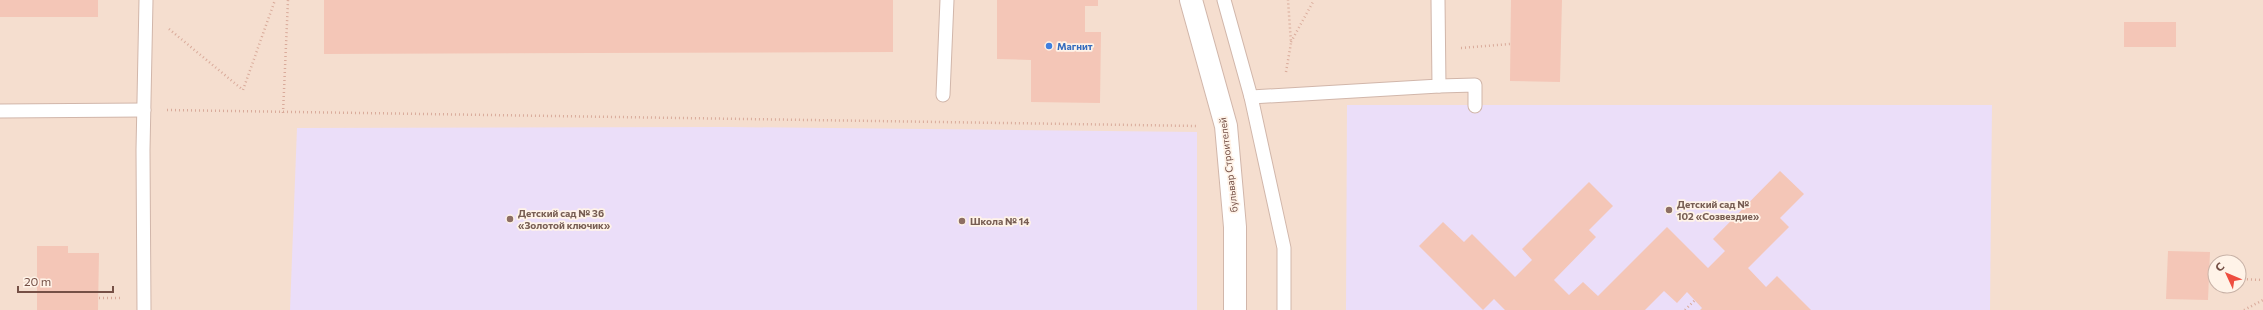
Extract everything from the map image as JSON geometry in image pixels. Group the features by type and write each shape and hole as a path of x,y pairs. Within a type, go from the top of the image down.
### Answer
{"street":[{"name":"бульвар Строителей","path":"1191,0 1226,126 1235,227 1235,310"}],"lane":[{"path":"943,94 947,0"},
{"path":"1224,0 1251,97 1284,248 1284,310"},
{"path":"1438,0 1439,86"},
{"path":"144,310 145,4"},
{"path":"1251,97 1282,94 1475,85 1475,106"},
{"path":"0,111 144,110"}],"path":[{"path":"145,4 243,90 275,0"},
{"path":"283,113 288,0"},
{"path":"1282,94 1291,43 1288,0"},
{"path":"1291,43 1314,0"},
{"path":"1438,51 1510,44"},
{"path":"144,110 1226,126"},
{"path":"2247,279 2263,280"},
{"path":"1685,310 1695,300"},
{"path":"2244,310 2263,300"}],"shaded area":[{"path":"0,0 2263,0 2263,310 0,310"},
{"name":"Детский сад № 102 «Созвездие»","path":"1347,105 1992,105 1990,310 1346,310"},
{"path":"728,127 1197,132 1197,310 290,310 297,128"}],"building":[{"path":"0,0 98,0 98,17 0,17"},
{"path":"324,0 893,0 893,52 324,54"},
{"name":"Магнит","path":"997,0 1098,0 1098,6 1085,6 1085,32 1101,32 1100,103 1031,102 1031,60 997,59"},
{"path":"1511,0 1562,0 1560,82 1510,81"},
{"path":"2124,22 2176,22 2176,47 2124,47"},
{"path":"1780,171 1804,194 1780,218 1789,227 1748,268 1766,287 1777,276 1811,310 1700,310 1702,308 1687,292 1677,303 1664,291 1645,310 1505,310 1494,299 1483,310 1419,246 1443,222 1464,242 1472,234 1515,277 1532,260 1522,249 1589,182 1613,206 1589,230 1596,237 1554,280 1569,295 1583,282 1598,296 1667,227 1708,268 1725,251 1713,239"},
{"path":"37,246 68,246 68,253 99,253 98,310 37,310"},
{"path":"2168,251 2210,252 2210,254 2207,254 2208,300 2166,299"}],"place":[{"name":"Магнит","path":"1049,46"},
{"name":"Детский сад № 102 «Созвездие»","path":"1669,210"},
{"name":"Детский сад № 36 «Золотой ключик»","path":"510,219"},
{"name":"Школа № 14","path":"962,221"}]}
